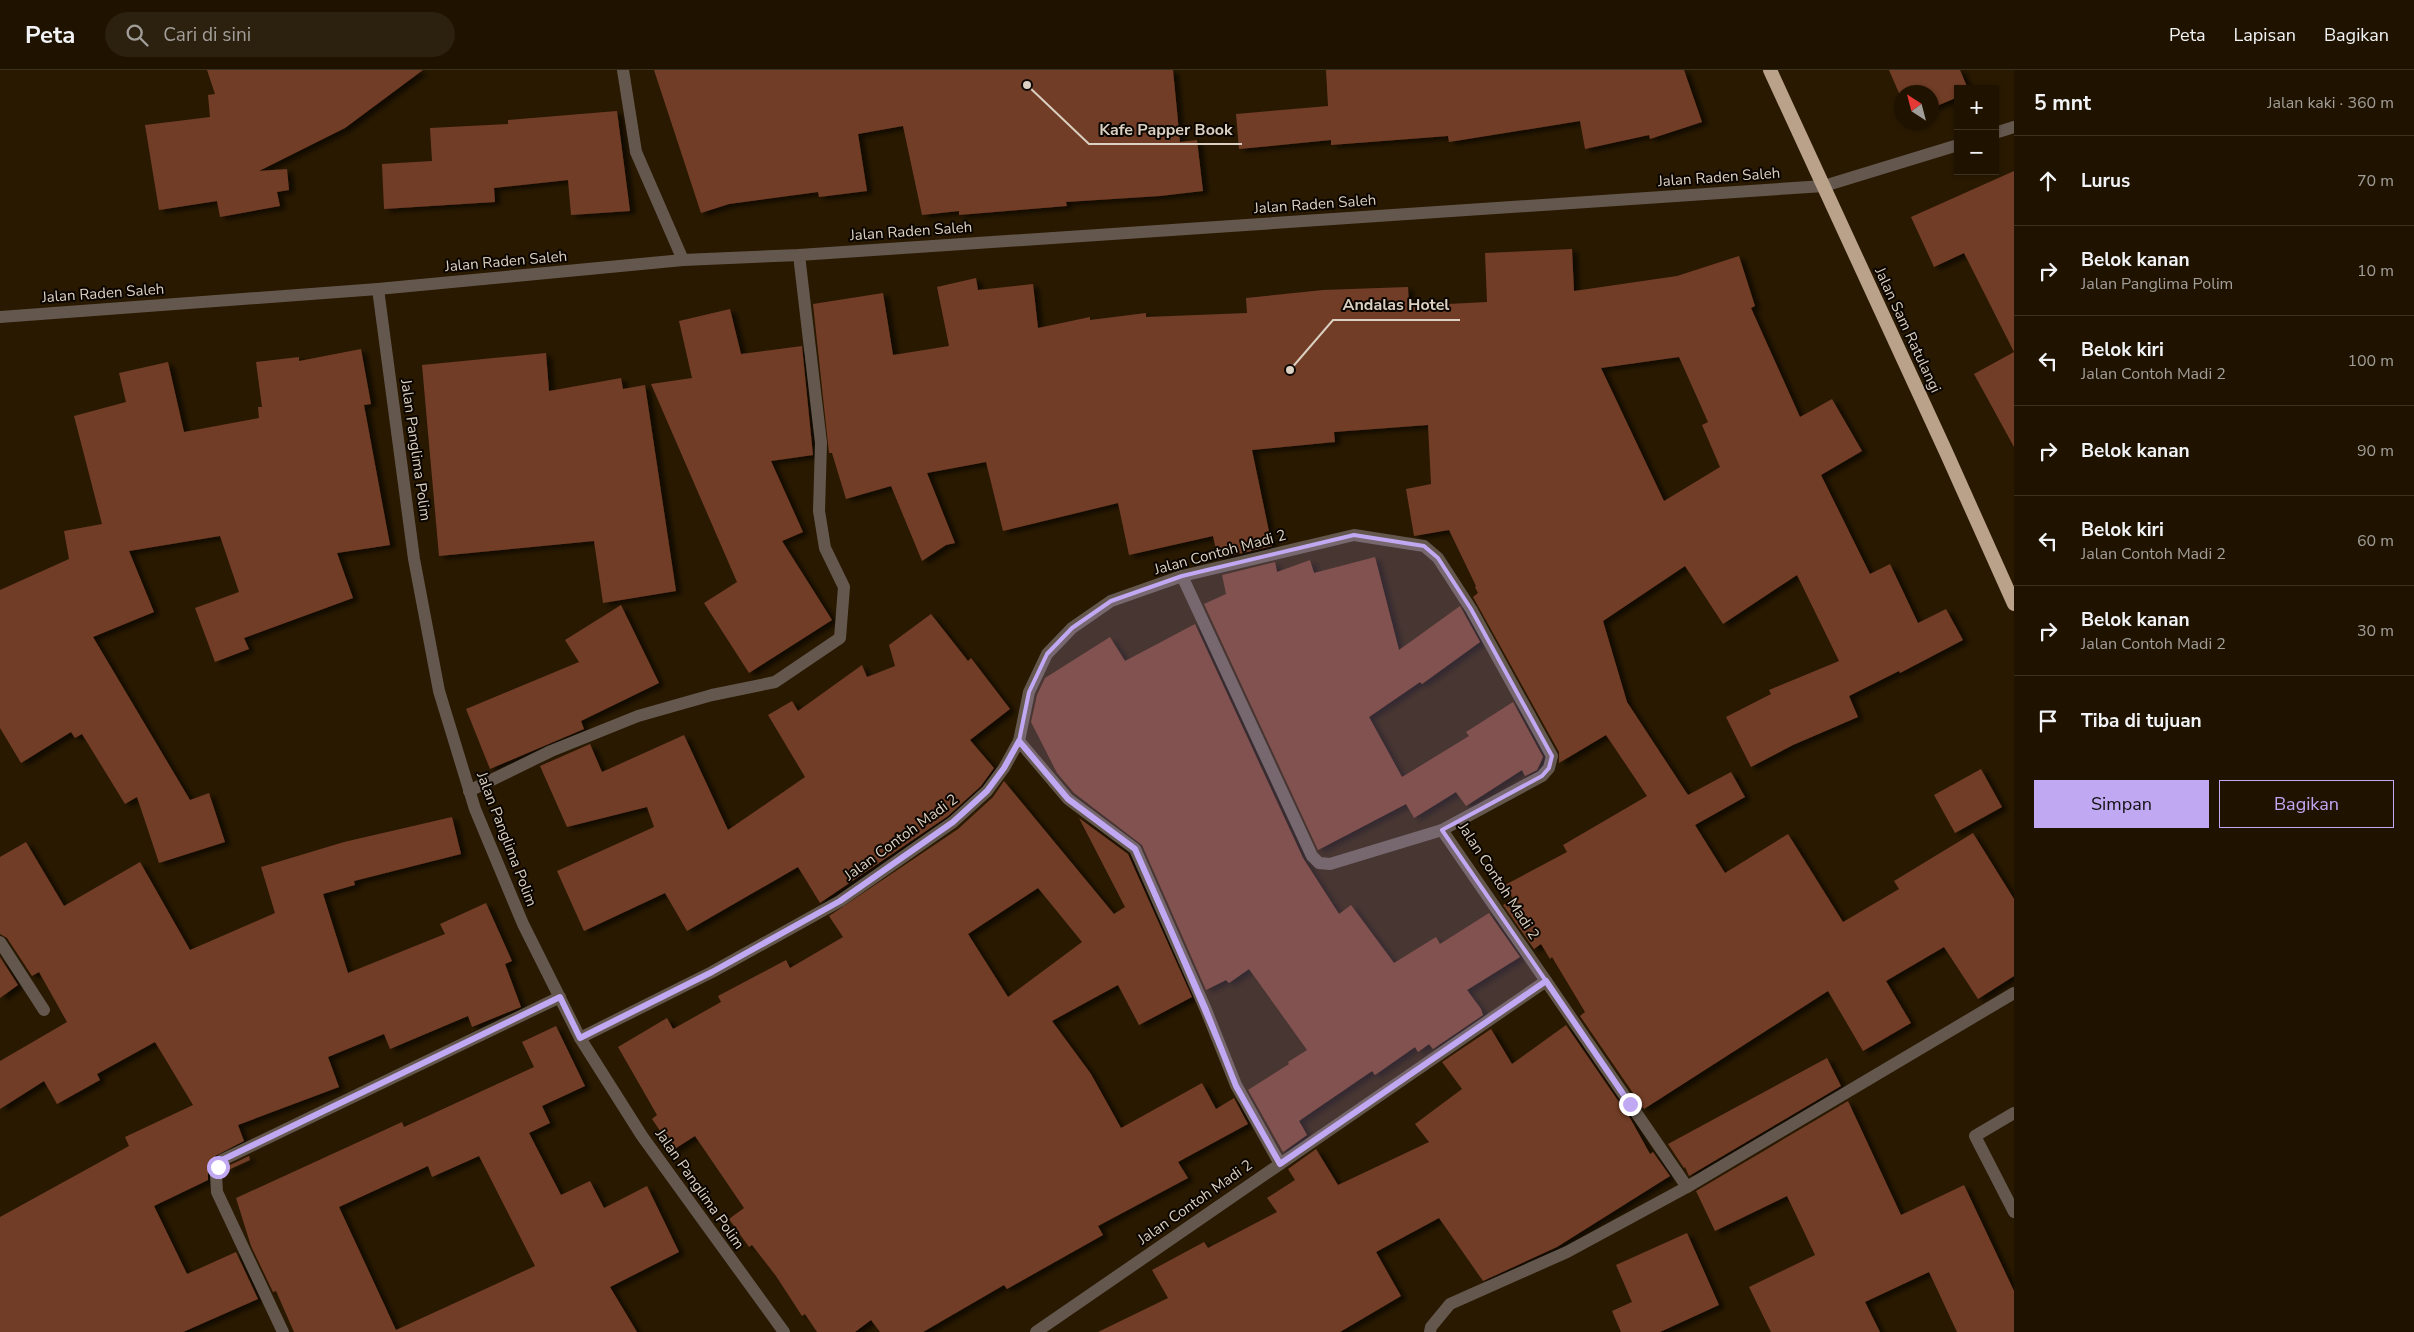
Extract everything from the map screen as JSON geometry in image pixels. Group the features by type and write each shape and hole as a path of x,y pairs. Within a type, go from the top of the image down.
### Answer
{"highway":[{"name":"Jalan Sam Ratulangi","path":"1770,70 2014,604"}],"street":[{"path":"623,70 636,152 683,260"},
{"path":"1999,132 2014,127"},
{"name":"Jalan Raden Saleh","path":"0,317 378,289 683,260 800,254 1824,186 1954,145"},
{"path":"469,791 551,751 638,716 712,694 775,682 840,638 844,587 824,548 818,511 821,444 800,254"},
{"name":"Jalan Panglima Polim","path":"378,289 418,578 438,691 469,791 523,924 580,1038 642,1136 784,1332"},
{"name":"Jalan Contoh Madi 2","path":"580,1038 712,972 840,901 953,822 987,791 1004,768 1019,741 1029,692 1047,654 1072,628 1111,601 1182,576 1354,535 1424,546 1438,558 1471,609 1552,756 1550,768 1542,776 1442,830 1687,1187"},
{"path":"1182,576 1312,856 1319,863 1330,864 1442,830"},
{"path":"1019,741 1068,799 1135,849 1206,1010 1236,1086 1280,1164"},
{"path":"0,942 44,1010"},
{"name":"Jalan Contoh Madi 2","path":"1036,1332 1546,981"},
{"path":"1430,1332 1431,1327 1450,1304 1567,1252 1687,1187 2014,993"},
{"path":"283,1332 217,1192 216,1175 222,1160 560,997"},
{"path":"2014,1113 1975,1136 2014,1212"}],"highlighted area":[{"path":"1354,535 1424,546 1438,558 1471,609 1552,756 1549,768 1542,776 1442,830 1546,981 1280,1164 1236,1085 1135,849 1068,799 1019,741 1029,692 1047,654 1072,628 1111,601 1182,576"}],"building":[{"path":"207,70 423,70 345,128 259,171 287,169 289,190 277,192 280,206 220,217 217,201 159,210 145,125 210,117 208,95 215,94"},
{"path":"654,70 1173,70 1180,142 1197,140 1203,191 1160,196 1066,202 1067,206 959,215 959,211 922,215 903,126 858,134 867,191 819,197 818,192 729,204 701,213"},
{"path":"1326,70 1684,70 1702,122 1650,139 1649,135 1585,149 1580,121 1449,142 1448,136 1331,145 1331,140 1239,149 1236,114 1328,106"},
{"path":"1889,70 1960,70 1966,85 1954,85 1954,99 1939,105 1939,85 1896,85"},
{"path":"617,111 630,211 571,215 568,180 494,188 495,202 384,209 382,164 432,161 430,128 508,124 508,120"},
{"path":"2014,171 2014,352 1964,253 1934,267 1911,217"},
{"path":"1572,249 1574,291 1677,276 1739,256 1755,306 1751,308 1800,417 1832,399 1862,451 1821,475 1870,574 1890,564 1918,623 1946,609 1963,640 1900,673 1899,671 1849,696 1858,717 1793,745 1751,767 1726,717 1771,694 1769,690 1839,661 1797,575 1723,624 1685,566 1603,621 1627,702 1688,795 1731,772 1745,797 1695,825 1725,873 1788,834 1843,922 1899,889 1894,881 1973,833 2014,899 2014,976 1978,999 1944,947 1886,981 1911,1023 1863,1051 1828,991 1644,1109 1580,1016 1585,1012 1552,957 1550,959 1541,944 1534,949 1503,905 1513,899 1505,885 1567,852 1563,845 1647,796 1606,735 1559,763 1559,752 1473,597 1478,593 1476,586 1449,530 1414,536 1406,489 1431,484 1428,425 1334,432 1335,442 1252,450 1272,546 1218,559 1213,536 1129,555 1118,503 1003,531 986,462 927,473 955,543 946,545 922,561 891,486 846,499 832,453 829,453 813,304 883,293 893,355 949,346 937,287 976,278 978,290 1033,284 1038,328 1090,317 1090,320 1146,313 1146,317 1247,313 1246,298 1323,290 1408,287 1409,306 1487,302 1485,253","holes":["1679,357 1708,422 1702,425 1720,467 1664,501 1601,368"]},
{"path":"730,309 741,354 802,346 813,455 771,461 803,532 782,541 832,620 749,673 704,603 737,582 651,384 692,378 679,321"},
{"path":"361,349 371,404 364,405 390,545 337,553 353,598 244,638 249,649 215,662 195,608 239,592 220,536 129,551 154,612 93,637 190,800 209,793 225,842 159,863 137,797 125,804 82,734 75,738 71,732 21,763 0,728 0,590 69,559 64,531 102,524 74,416 126,402 119,373 168,362 184,432 259,418 258,407 262,407 256,362 299,357 299,361"},
{"path":"2014,352 2014,447 1974,374"},
{"path":"546,353 549,391 621,378 623,389 645,385 676,591 603,603 594,541 439,556 422,365"},
{"path":"1375,557 1399,650 1460,606 1480,642 1422,684 1420,682 1369,717 1402,777 1469,736 1466,732 1513,702 1543,757 1537,770 1525,776 1522,770 1466,806 1456,792 1414,818 1406,804 1318,850 1204,604 1226,594 1222,575 1275,562 1277,572 1310,560 1314,573"},
{"path":"621,605 659,683 581,721 584,729 490,769 466,709 579,662 565,640"},
{"path":"931,614 968,661 971,658 1010,709 970,740 994,768 981,786 948,816 820,903 798,867 687,931 665,893 584,931 557,871 654,827 647,807 567,827 540,766 590,744 602,772 684,735 728,830 805,777 768,715 792,701 798,711 862,665 867,677 895,666 889,645"},
{"path":"1195,624 1303,858 1339,914 1351,905 1394,963 1436,937 1440,944 1489,913 1520,957 1467,990 1481,1009 1483,1015 1433,1049 1429,1044 1418,1052 1415,1047 1375,1075 1372,1071 1309,1114 1299,1121 1307,1135 1283,1152 1248,1090 1307,1050 1249,969 1229,983 1226,980 1206,990 1142,845 1074,793 1057,773 1031,722 1037,695 1045,678 1110,637 1125,661"},
{"path":"1981,769 2002,807 1955,833 1934,795"},
{"path":"1004,781 1114,914 1125,907 1079,818 1128,854 1192,997 1139,1025 1118,985 1052,1021 1091,1074 1121,1128 1202,1083 1216,1109 1234,1098 1248,1124 1178,1162 1188,1178 1098,1226 1103,1235 1007,1289 1004,1285 923,1332 880,1332 871,1320 855,1332 817,1332 805,1314 802,1316 776,1276 752,1245 749,1247 729,1219 744,1208 695,1136 673,1150 652,1119 657,1115 618,1047 667,1018 673,1029 721,1002 718,996 786,960 790,968 843,937 829,916 958,829 993,797","holes":["1038,888 1082,942 1008,997 968,934"]},
{"path":"452,817 461,854 354,881 355,885 323,894 348,973 445,934 440,924 486,903 512,961 505,964 521,1007 472,1027 468,1016 390,1049 384,1034 328,1057 339,1087 238,1125 244,1141 215,1156 208,1172 208,1180 154,1206 187,1274 236,1252 258,1299 183,1332 0,1332 0,1217 129,1146 125,1137 193,1105 155,1042 97,1074 100,1080 57,1104 44,1081 0,1109 0,1061 67,1022 39,972 32,976 7,938 0,934 0,857 26,842 64,906 140,862 190,950 275,913 261,867 344,842"},
{"path":"0,957 18,985 0,998"},
{"path":"1566,1025 1630,1118 1650,1154 1653,1152 1670,1176 1557,1247 1483,1281 1439,1218 1376,1252 1401,1296 1340,1332 1098,1332 1168,1298 1152,1270 1204,1242 1208,1248 1277,1212 1267,1198 1295,1180 1288,1169 1316,1149 1338,1185 1429,1142 1415,1124 1462,1089 1442,1062 1491,1029 1512,1064"},
{"path":"556,1026 585,1086 542,1106 550,1123 529,1133 561,1195 590,1181 604,1208 647,1186 679,1252 610,1287 637,1332 294,1332 276,1291 273,1292 251,1246 236,1198 402,1122 404,1127 534,1067 522,1042","holes":["479,1156 535,1266 396,1330 339,1207 428,1166 432,1177"]},
{"path":"1827,1058 1841,1086 1689,1176 1685,1167 1668,1144"},
{"path":"1848,1101 1901,1215 1964,1185 2014,1291 2014,1332 1957,1332 1929,1272 1865,1302 1880,1332 1771,1332 1749,1287 1815,1255 1787,1196 1715,1231 1696,1191"},
{"path":"249,1156 250,1160 226,1171 228,1166"},
{"path":"1687,1233 1719,1305 1660,1332 1621,1332 1612,1311 1632,1302 1616,1265"}],"place":[{"name":"Kafe Papper Book","path":"1027,85"},
{"name":"Andalas Hotel","path":"1290,370"}],"route":[{"path":"218,1167 222,1160 560,997 580,1038 712,972 840,901 953,822 987,791 1004,768 1019,741 1068,799 1135,849 1206,1010 1236,1086 1280,1164 1546,981 1630,1104"}]}
